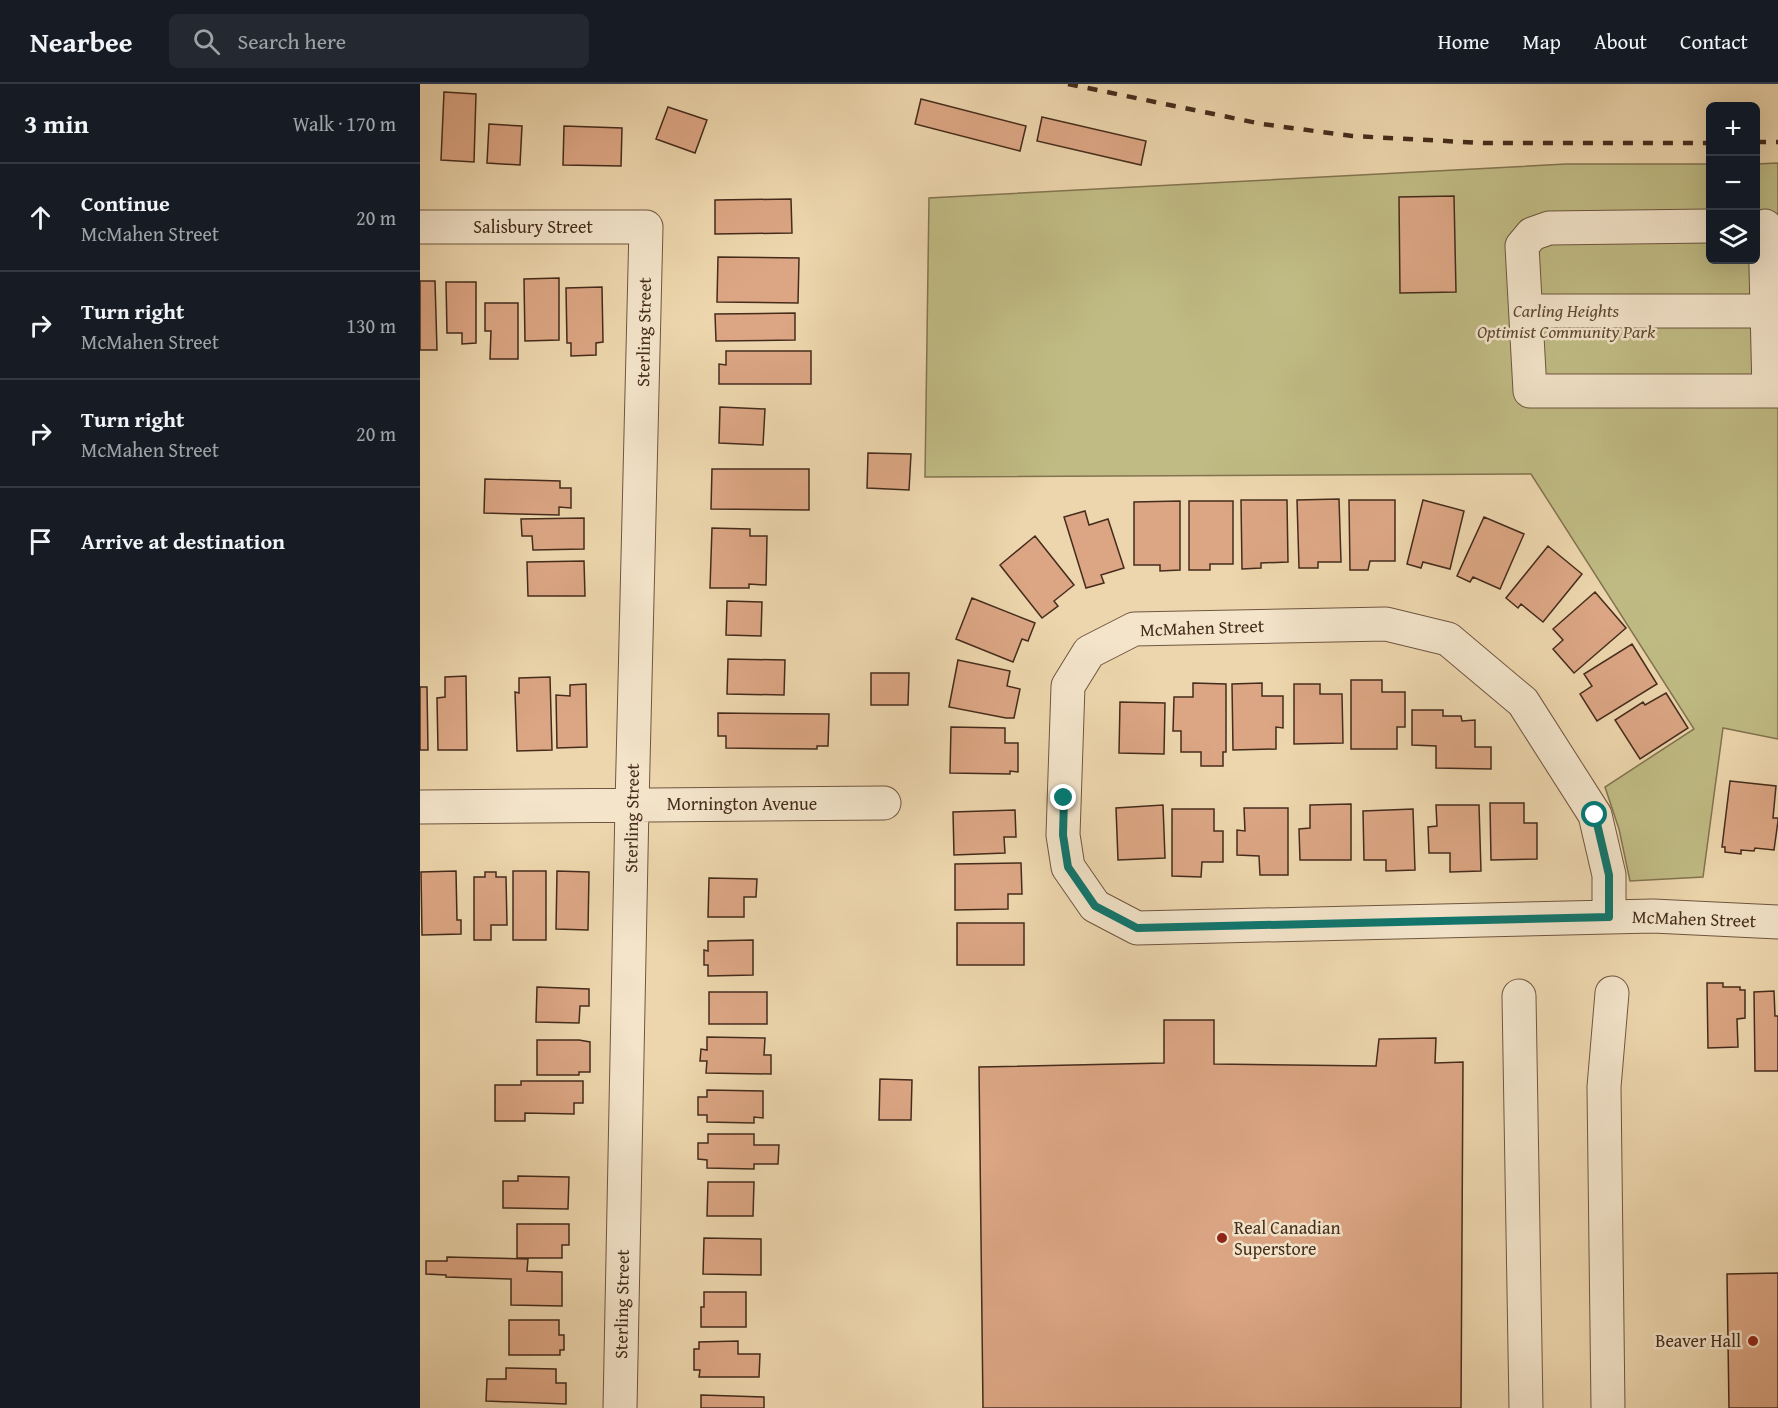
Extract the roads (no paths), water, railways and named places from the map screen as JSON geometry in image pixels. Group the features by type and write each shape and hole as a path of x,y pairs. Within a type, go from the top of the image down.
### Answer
{"street":[{"path":"1706,226 1549,228 1532,234 1522,246 1530,390 1774,391 1773,311 1766,226"},
{"name":"Salisbury Street","path":"420,227 646,227"},
{"name":"Sterling Street","path":"620,1408 646,227"},
{"path":"1526,311 1773,311"},
{"name":"McMahen Street","path":"1609,917 1609,875 1595,815 1523,702 1448,639 1386,624 1134,629 1089,652 1068,686 1063,835 1068,867 1095,906 1137,928 1653,916 1778,922"},
{"name":"Mornington Avenue","path":"420,807 884,803"},
{"path":"1608,1408 1604,1087 1612,993"},
{"path":"1519,996 1526,1408"}],"railway":[{"path":"1068,84 1262,124 1352,136 1483,143 1706,143"},
{"path":"1760,142 1778,142"}],"place":[{"name":"Real Canadian Superstore","path":"1222,1238"},
{"name":"Beaver Hall","path":"1753,1341"}],"park label":[{"name":"Carling Heights Optimist Community Park","path":"1566,321"}]}
